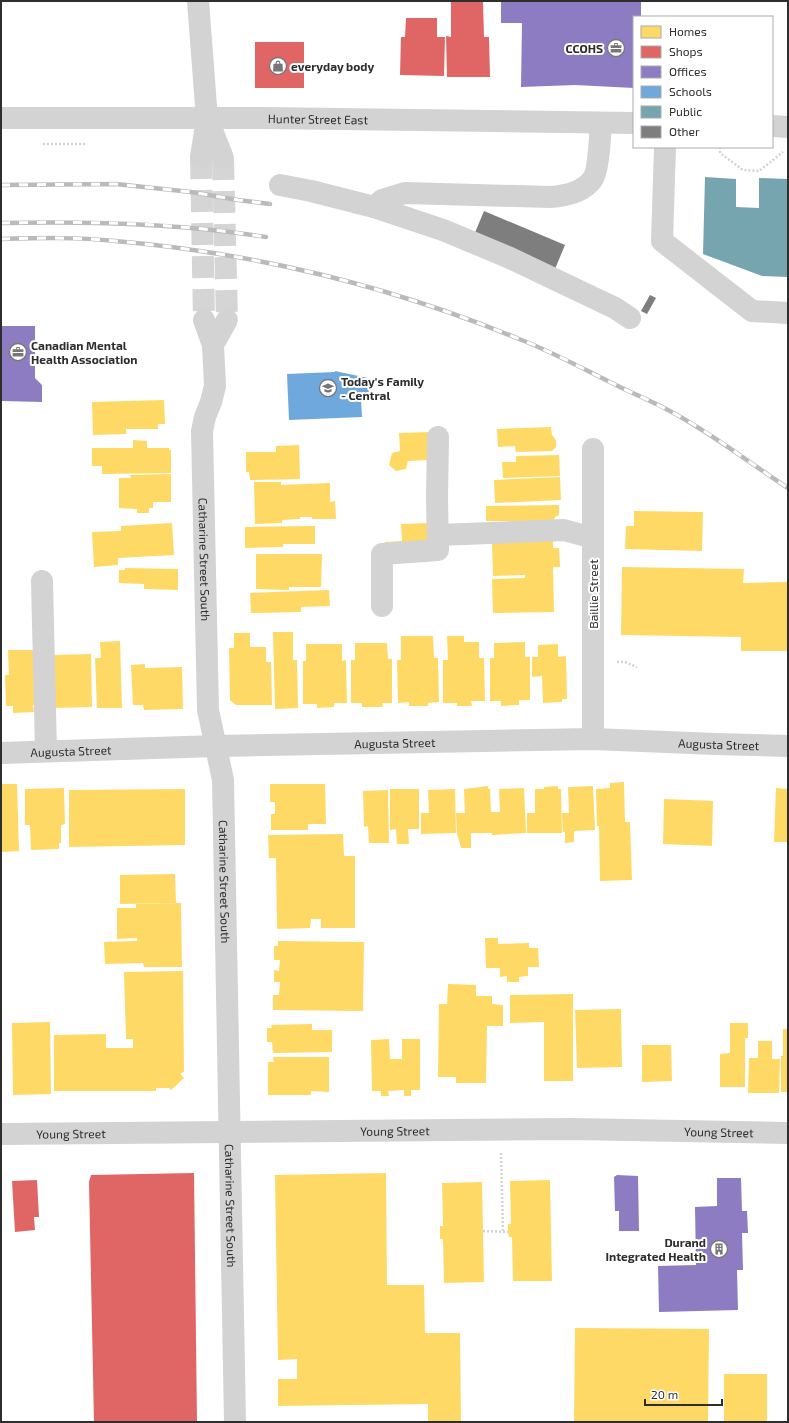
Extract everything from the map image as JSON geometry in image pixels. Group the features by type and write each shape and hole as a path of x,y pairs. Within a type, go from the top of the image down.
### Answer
{"street":[{"path":"198,1 207,119 201,157"},
{"name":"Hunter Street East","path":"1,118 320,119 633,123"},
{"path":"207,119 223,158"},
{"path":"374,207 382,200 405,193 550,197 566,195 581,190 593,180 599,154 601,123"},
{"path":"664,148 662,241 752,311 788,313"},
{"path":"280,185 311,191 374,207 443,230 510,258 615,308 630,318"},
{"name":"Catharine Street South","path":"204,320 214,345 215,386 202,431 208,710 223,780 235,1422"},
{"name":"Catharine Street South","path":"214,345 227,320"},
{"path":"382,606 382,554 438,550 438,437"},
{"name":"Baillie Street","path":"593,449 593,739"},
{"path":"438,535 564,530 593,538"},
{"path":"42,581 46,751"},
{"name":"Augusta Street","path":"1,753 216,746 593,739 788,746"},
{"name":"Young Street","path":"1,1134 572,1129 788,1133"}],"path":[{"path":"720,148 720,153 743,170 759,171 783,152 781,126"},
{"path":"501,1130 503,1232"},
{"path":"483,1231 508,1232"}],"building: Homes":[{"path":"164,400 165,424 158,424 158,429 126,429 126,434 93,435 92,402"},
{"path":"551,427 552,435 556,440 556,447 552,451 516,452 515,446 498,447 497,429"},
{"path":"431,432 431,460 408,461 406,469 396,471 389,465 392,453 400,451 399,433"},
{"path":"133,440 147,441 147,448 169,448 169,450 171,450 171,473 102,474 102,466 92,466 92,448 133,448"},
{"path":"299,445 300,479 250,480 249,472 246,472 246,452 276,452 276,446"},
{"path":"559,455 560,476 503,478 502,462 516,462 516,456"},
{"path":"171,474 171,502 153,502 153,508 149,508 149,513 137,513 137,509 119,508 119,478 131,478 130,475"},
{"path":"560,477 561,500 495,503 494,480"},
{"path":"254,482 281,482 281,485 330,483 330,502 335,501 336,519 312,519 312,517 300,517 300,519 282,520 282,523 255,524"},
{"path":"559,505 559,515 555,517 553,528 517,521 486,521 486,506"},
{"path":"634,511 703,512 702,551 625,549 626,526 634,526"},
{"path":"172,523 174,555 118,558 118,565 94,567 92,532 121,531 121,526"},
{"path":"428,523 429,545 384,546 385,542 402,541 401,524"},
{"path":"315,526 315,544 283,544 283,547 245,548 245,527"},
{"path":"553,539 553,548 559,548 560,567 553,567 554,612 493,613 492,579 525,578 525,575 493,576 492,542"},
{"path":"256,554 322,554 321,587 289,587 289,590 256,589"},
{"path":"622,567 744,569 743,583 788,582 788,651 741,651 741,637 621,635"},
{"path":"125,568 178,569 178,590 144,589 144,584 119,583 119,570 125,570"},
{"path":"329,590 330,606 301,607 301,612 251,613 250,593"},
{"path":"273,632 293,632 293,660 297,660 298,708 275,709"},
{"path":"234,633 250,633 250,647 266,647 266,662 271,662 272,705 236,705 230,700 229,648 234,648"},
{"path":"401,636 433,636 434,658 438,658 439,702 428,703 428,706 409,706 409,702 398,703 397,660 401,660"},
{"path":"447,636 464,636 464,642 479,642 479,658 484,658 485,701 471,701 472,706 457,706 457,703 443,703 443,660 448,660"},
{"path":"120,641 122,708 97,708 95,658 101,658 100,642"},
{"path":"525,642 525,657 530,657 530,700 519,700 519,705 501,706 501,701 490,701 490,658 494,658 494,643"},
{"path":"355,643 387,643 388,659 392,659 392,703 382,703 383,707 362,707 362,703 351,703 351,660 355,660"},
{"path":"306,644 342,644 342,661 346,660 347,703 334,703 334,707 317,708 317,704 303,704 303,661 306,661"},
{"path":"558,644 558,657 566,656 567,699 562,699 562,702 543,703 542,676 532,677 532,657 538,657 538,645"},
{"path":"8,650 40,650 42,705 33,705 34,712 13,713 13,706 6,706 5,675 9,675"},
{"path":"91,654 92,707 52,708 51,655"},
{"path":"145,664 145,668 182,667 183,709 144,710 143,705 133,705 131,665"},
{"path":"624,782 625,822 630,822 632,880 600,881 599,826 597,826 596,789 610,788 610,783"},
{"path":"1,784 17,784 19,851 2,852"},
{"path":"270,784 325,784 326,824 308,824 308,830 271,830 271,814 275,814 275,802 270,802"},
{"path":"488,786 488,789 490,789 491,812 500,812 499,789 524,788 526,833 492,835 492,833 471,833 471,848 461,848 457,833 456,813 465,813 464,789"},
{"path":"558,786 558,789 561,789 562,833 527,833 527,813 535,813 535,789"},
{"path":"593,786 595,830 574,831 574,842 565,843 562,813 569,813 568,787"},
{"path":"64,788 65,824 61,825 61,843 59,843 59,849 31,850 30,825 25,825 25,789"},
{"path":"776,788 788,789 788,842 774,842"},
{"path":"185,789 185,845 69,847 69,790"},
{"path":"390,789 419,789 419,829 408,829 409,844 397,844 396,829 390,830"},
{"path":"455,789 456,833 421,834 421,813 429,813 428,790"},
{"path":"388,790 389,843 369,843 368,826 364,827 363,791"},
{"path":"664,799 713,801 712,846 663,844"},
{"path":"343,834 344,856 355,856 355,928 321,928 321,919 311,919 310,928 277,929 276,858 269,858 268,835"},
{"path":"175,874 176,903 120,904 120,875"},
{"path":"181,903 182,967 144,967 143,963 105,964 104,942 137,941 137,938 117,939 117,908 136,908 136,904"},
{"path":"485,938 498,938 498,944 529,943 529,948 538,948 539,967 528,967 528,976 519,977 519,982 507,982 507,976 500,977 500,968 486,968"},
{"path":"278,941 364,942 363,1011 273,1010 273,995 279,995 280,982 274,982 274,970 279,971 280,960 274,960 274,946 278,946"},
{"path":"183,971 184,1072 181,1073 181,1075 184,1078 171,1090 169,1088 156,1088 156,1091 54,1091 54,1035 106,1034 106,1048 133,1048 133,1039 126,1039 124,972"},
{"path":"448,984 476,985 476,996 492,996 492,1004 503,1005 503,1026 487,1026 486,1083 456,1083 456,1077 438,1077 439,1004 447,1004"},
{"path":"573,994 573,1081 544,1081 544,1022 510,1023 510,995"},
{"path":"621,1009 622,1067 577,1068 575,1010"},
{"path":"50,1022 51,1094 13,1095 12,1023"},
{"path":"730,1023 748,1023 748,1038 745,1038 745,1087 720,1087 720,1054 730,1053"},
{"path":"312,1024 312,1030 332,1030 332,1052 273,1053 272,1042 267,1042 267,1028 272,1028 271,1025"},
{"path":"783,1029 788,1029 788,1092 781,1092"},
{"path":"389,1039 390,1059 402,1059 402,1039 420,1039 420,1090 411,1090 411,1096 404,1096 404,1090 388,1091 389,1096 381,1096 381,1091 372,1091 371,1040"},
{"path":"758,1041 772,1041 772,1059 780,1059 779,1093 748,1093 749,1058 758,1058"},
{"path":"642,1045 671,1045 672,1081 642,1082"},
{"path":"273,1057 329,1057 329,1092 311,1091 311,1095 268,1095 268,1062 274,1062"},
{"path":"386,1173 387,1285 424,1285 425,1333 460,1333 461,1422 428,1422 428,1404 278,1406 278,1379 297,1379 297,1359 278,1360 275,1175"},
{"path":"550,1180 552,1281 513,1281 512,1237 509,1237 508,1232 508,1224 511,1224 510,1181"},
{"path":"482,1182 484,1282 444,1283 443,1239 440,1239 440,1226 443,1226 442,1183"},
{"path":"575,1328 709,1329 708,1422 574,1422"},
{"path":"724,1374 767,1374 767,1422 724,1422"}],"building: Shops":[{"path":"451,1 483,1 484,37 489,37 490,77 447,77 446,36 451,37"},
{"path":"406,18 437,18 437,37 445,37 444,76 400,75 401,37 405,37"},
{"path":"255,42 304,42 304,88 255,88"},
{"path":"194,1173 197,1422 94,1422 89,1182 91,1175"},
{"path":"37,1180 39,1217 34,1217 35,1230 15,1232 12,1181"}],"building: Offices":[{"path":"501,1 641,1 641,16 633,16 633,88 575,85 521,87 522,23 501,23"},
{"name":"Canadian Mental Health Association","path":"1,326 35,326 35,378 42,385 42,402 1,401"},
{"path":"617,1175 638,1176 639,1231 619,1231 619,1211 615,1211 614,1177"},
{"name":"Durand Integrated Health","path":"717,1178 741,1178 742,1211 747,1211 748,1233 742,1233 743,1270 737,1270 738,1310 659,1312 658,1266 696,1265 695,1207 717,1206"}],"building: Schools":[{"name":"Today's Family - Central","path":"335,371 368,378 369,398 361,399 362,417 289,420 287,374"}],"building: Public":[{"path":"705,177 736,179 736,207 759,208 759,178 788,179 788,277 762,276 703,254"}],"building: Other":[{"path":"484,211 565,245 555,269 474,235"},
{"path":"650,295 656,298 647,314 641,311"}],"tunnel":[{"path":"201,157 204,320"},
{"path":"223,158 227,320"}],"railway":[{"path":"1,185 116,184 191,192 270,204"},
{"path":"1,223 68,222 134,224 233,232 266,237"},
{"path":"1,239 86,239 167,246 270,263 371,288 421,303 532,344 662,407 699,428 788,488"}],"place":[{"name":"CCOHS","path":"616,48"},
{"name":"everyday body","path":"278,66"},
{"name":"Canadian Mental Health Association","path":"18,352"},
{"name":"Today's Family - Central","path":"328,388"},
{"name":"Durand Integrated Health","path":"719,1249"}]}
